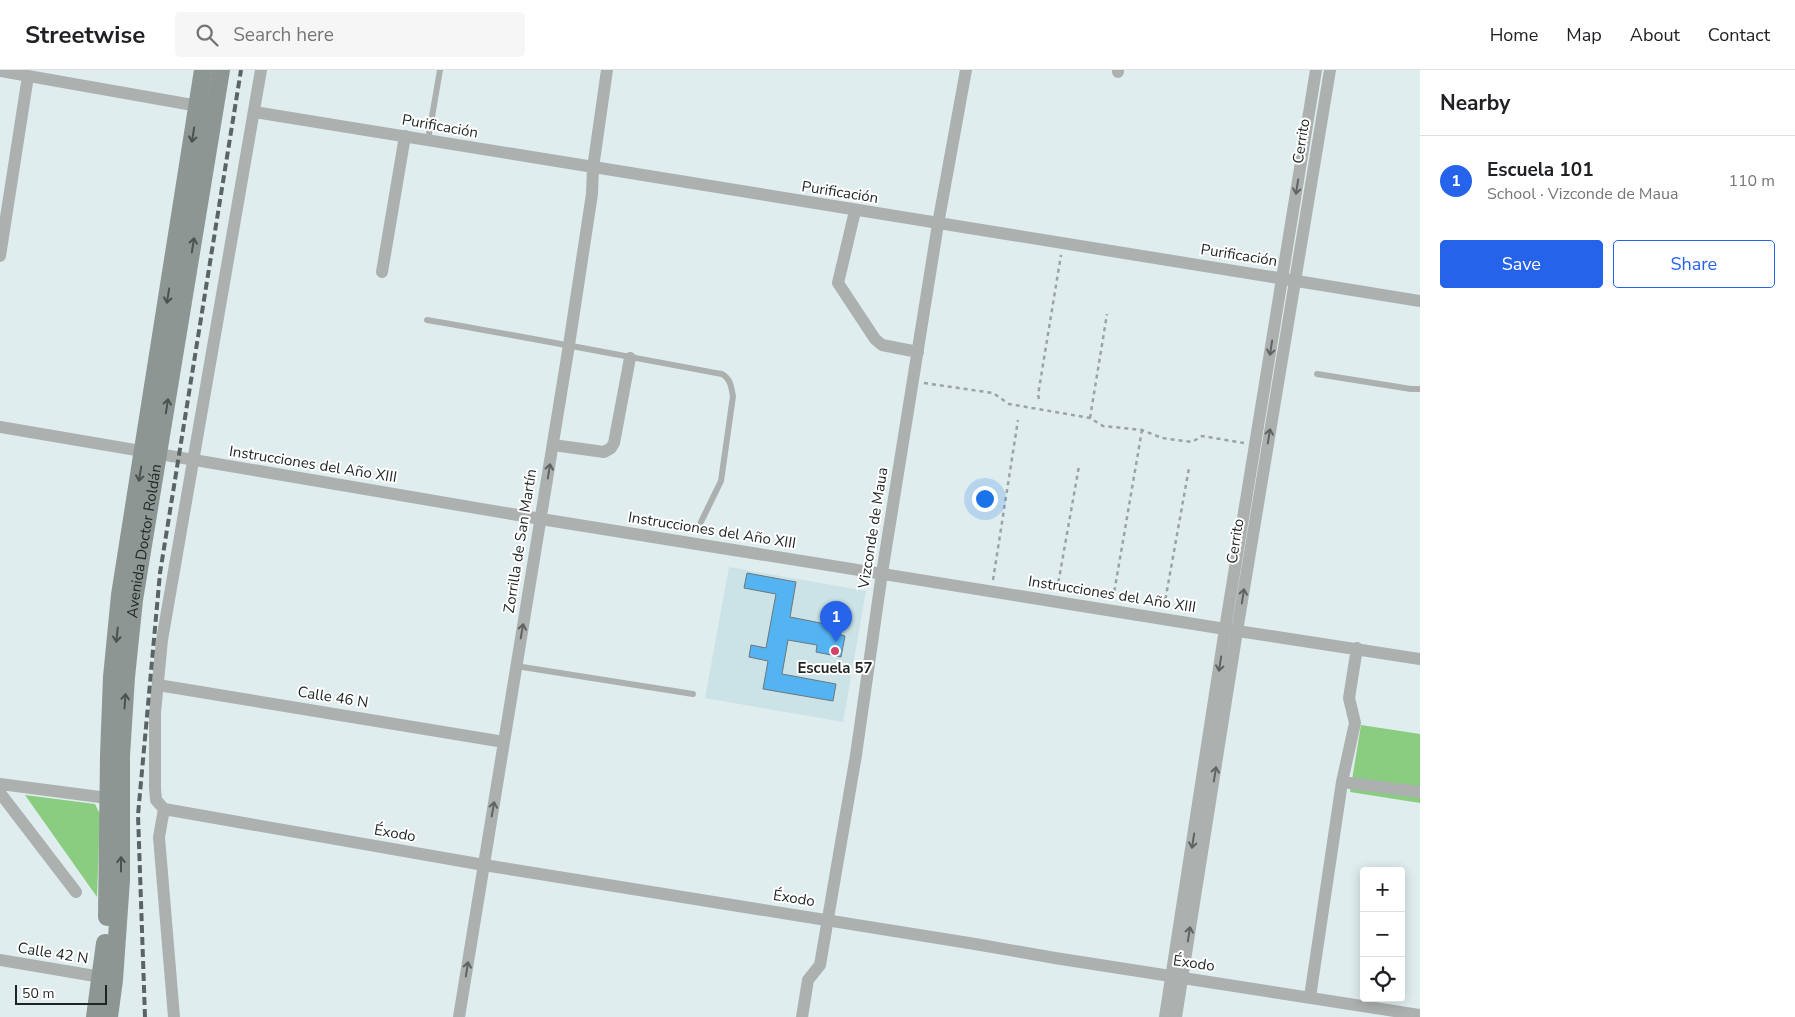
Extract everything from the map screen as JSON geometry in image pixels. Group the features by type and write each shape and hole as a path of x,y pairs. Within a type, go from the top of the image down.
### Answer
{"street":[{"name":"Avenida Doctor Roldán","path":"203,70 206,107"},
{"name":"Avenida Doctor Roldán","path":"109,1017 120,907 114,799 112,676 120,595 151,453 206,107 220,70"},
{"path":"174,1017 159,837 164,810 156,800 155,788 155,713 162,640 261,70"},
{"name":"Zorrilla de San Martín","path":"459,1017 569,345 592,194 593,168 607,70"},
{"name":"Vizconde de Maua","path":"802,1017 808,980 820,965 856,755 882,573 938,224 966,70"},
{"name":"Cerrito","path":"1176,1017 1177,977 1288,279 1316,70"},
{"name":"Cerrito","path":"1231,630 1256,444 1330,70"},
{"path":"0,71 206,107"},
{"path":"0,256 28,76"},
{"name":"Purificación","path":"254,112 855,211 1420,301"},
{"path":"382,272 405,136"},
{"path":"855,211 838,283 875,340 882,345 918,352"},
{"path":"552,445 604,452 611,448 614,443 630,358"},
{"name":"Instrucciones del Año XIII","path":"0,426 541,518 1420,659"},
{"path":"1310,996 1342,782 1355,723 1349,698 1357,648"},
{"name":"Calle 46 N","path":"158,685 504,742"},
{"path":"1342,782 1420,792"},
{"path":"0,784 114,799"},
{"path":"0,793 76,892"},
{"name":"Avenida Doctor Roldán","path":"95,1017 108,903 114,799"},
{"name":"Éxodo","path":"164,810 484,865 1420,1015"},
{"name":"Calle 42 N","path":"0,960 101,977"},
{"name":"Cerrito","path":"1165,1017 1177,977"}],"lane":[{"path":"428,140 440,70"},
{"path":"427,320 722,374 727,377 731,382 733,396 721,481 701,522"},
{"path":"1317,374 1420,389"},
{"path":"516,666 693,694"}],"path":[{"path":"1039,399 1038,395 1060,264 1061,244"},
{"path":"1090,418 1107,314"},
{"path":"913,381 994,394 1009,404 1090,418 1103,426 1142,430 1162,438 1192,442 1202,436 1256,444"},
{"path":"992,591 1018,420"},
{"path":"1111,610 1142,430"},
{"path":"1055,601 1079,466"},
{"path":"1162,618 1189,468"}],"shaded area":[{"path":"729,567 866,591 843,722 705,698"}],"green space":[{"path":"1361,725 1420,734 1420,803 1350,792"},
{"path":"25,795 95,804 100,814 97,897"}],"building":[{"path":"747,573 796,582 790,617 836,626 835,633 845,636 841,657 816,652 817,645 788,640 782,674 836,684 833,701 763,689 768,661 749,657 751,645 766,648 776,594 744,588"}],"railway":[{"path":"145,1017 138,815 160,573 241,70"}],"place":[{"name":"Escuela 101","path":"836,642"},
{"name":"Escuela 57","path":"835,651"}]}
